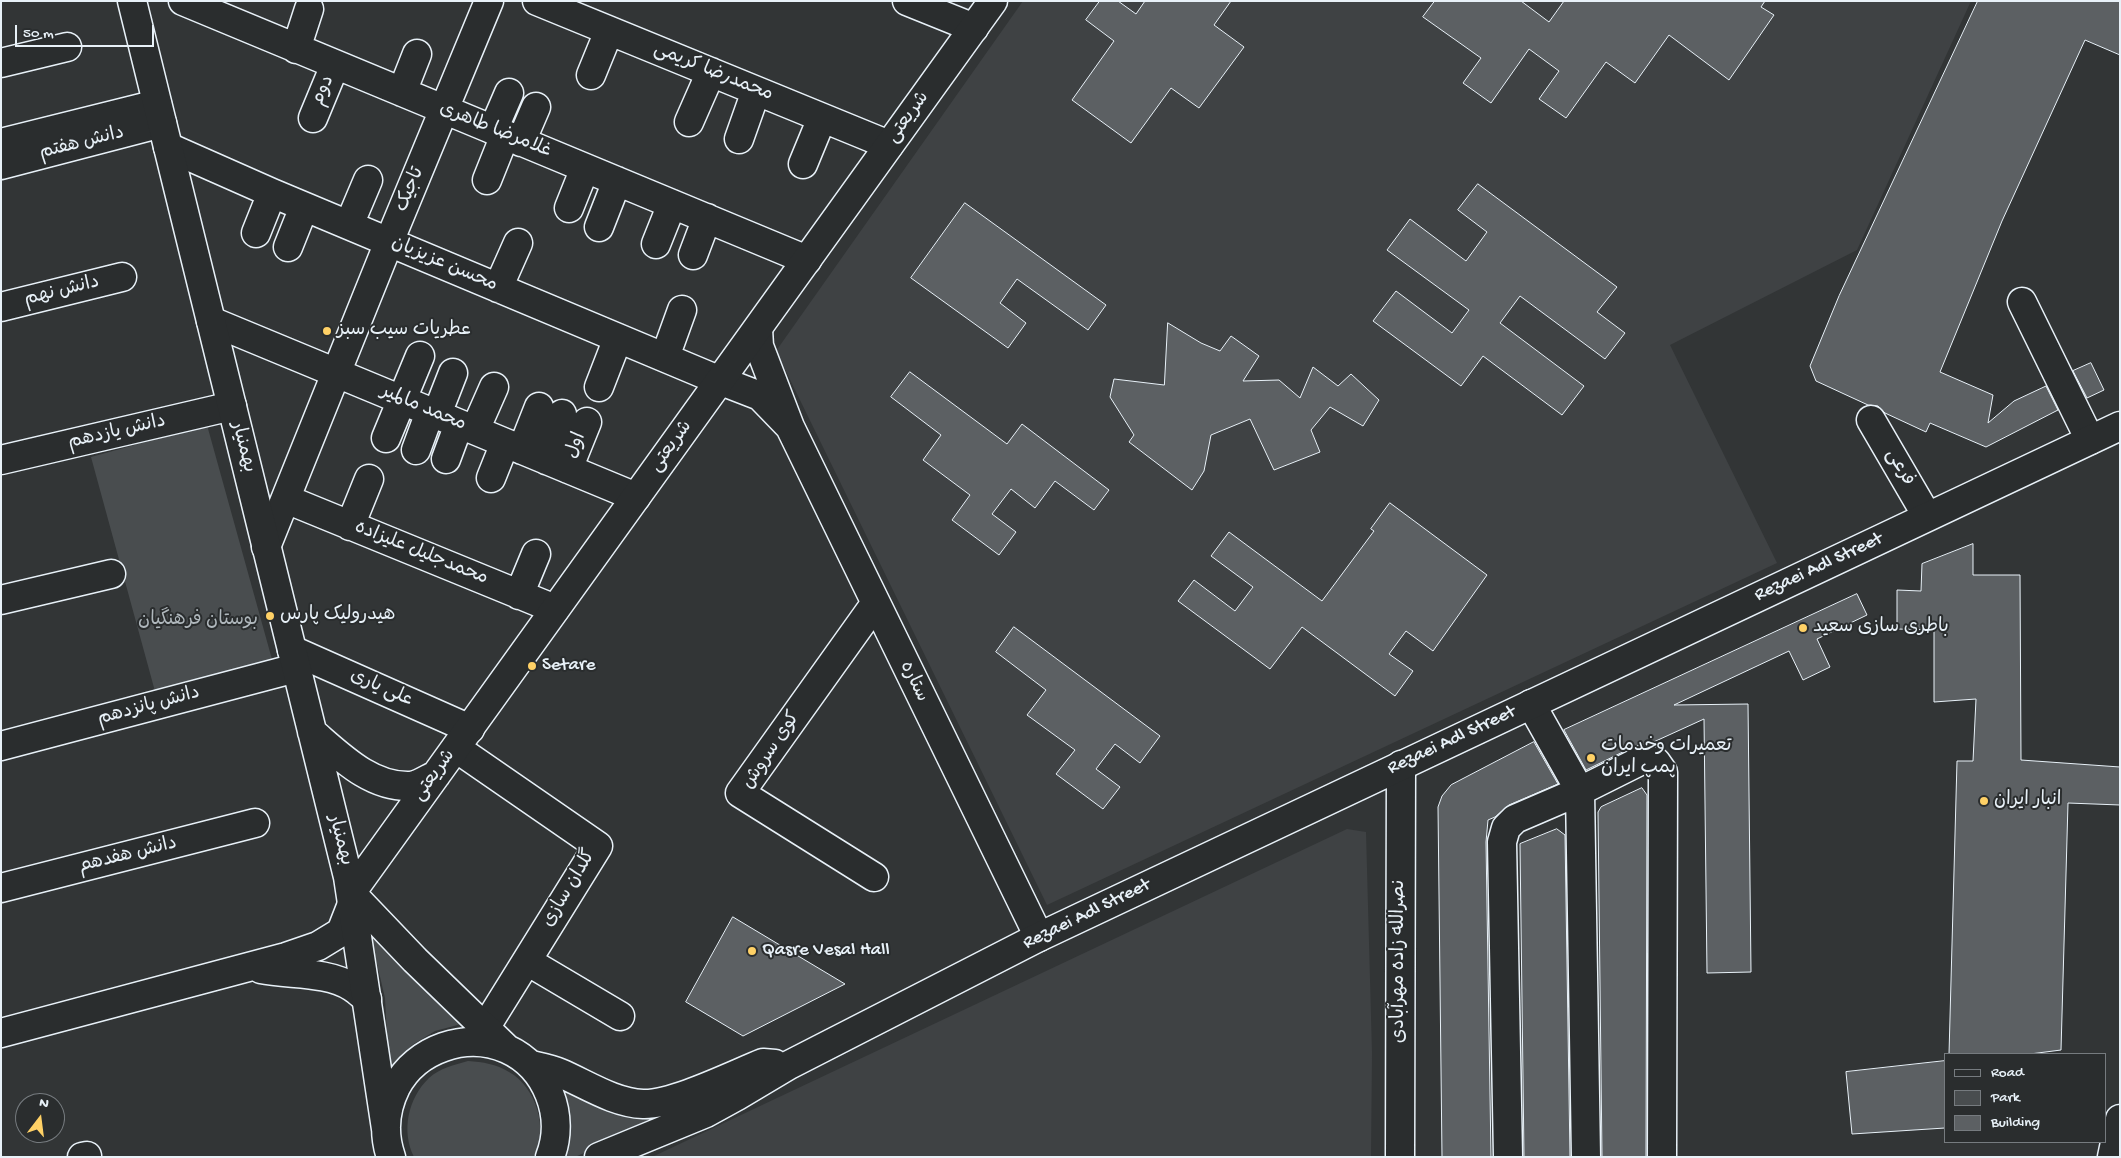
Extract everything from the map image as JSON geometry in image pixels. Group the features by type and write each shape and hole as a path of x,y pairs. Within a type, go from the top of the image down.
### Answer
{"street":[{"name":"بهمنیار","path":"132,1 350,891 391,1156"},
{"name":"غلامرضا طاهری","path":"183,1 220,9 296,49 802,257"},
{"name":"تاجیک","path":"266,547 489,1"},
{"name":"محمدرضا کریمی","path":"537,1 885,143"},
{"path":"908,1 969,26 982,1"},
{"name":"شریعتی","path":"1,1033 252,967 318,946 341,932 350,891 424,780 461,734 550,607 716,379 758,330 802,257 969,26 993,1"},
{"path":"296,49 309,9"},
{"path":"591,75 609,31"},
{"path":"1,63 67,47"},
{"path":"402,92 417,54"},
{"name":"دوم","path":"313,118 335,65"},
{"path":"689,122 711,72"},
{"path":"739,139 756,91"},
{"path":"487,180 506,135 509,93"},
{"path":"506,135 536,107"},
{"path":"803,164 822,118"},
{"name":"دانش هفتم","path":"1,143 162,125"},
{"name":"دانش هفتم","path":"1,165 162,125"},
{"name":"محسن عزیزیان","path":"162,125 272,193 716,379"},
{"path":"569,208 585,168"},
{"path":"349,225 368,180"},
{"path":"599,227 617,181"},
{"path":"256,233 272,193"},
{"path":"651,241 667,202"},
{"path":"288,247 304,207"},
{"path":"693,255 707,218"},
{"path":"498,288 518,243"},
{"path":"716,379 802,257"},
{"name":"دانش نهم","path":"1,307 122,277"},
{"path":"2022,302 2090,440"},
{"path":"664,357 682,310"},
{"name":"محمد مالمیر","path":"211,321 631,495"},
{"name":"ستاره","path":"758,330 759,346 790,427 1039,937"},
{"path":"599,387 618,338"},
{"path":"377,435 393,396 420,356"},
{"path":"446,459 453,373"},
{"name":"ستاره","path":"716,379 760,396 790,427"},
{"path":"416,450 450,420 494,387"},
{"name":"دانش یازدهم","path":"1,460 232,406"},
{"name":"اول","path":"535,455 563,414 535,455"},
{"name":"فرعی","path":"1871,420 1927,516"},
{"name":"Rezaei Adl Street","path":"599,1157 706,1112 737,1096 789,1064 1039,937 2120,426"},
{"path":"491,478 535,455"},
{"path":"350,526 369,479"},
{"name":"محمدجلیل علیزاده","path":"286,499 550,607"},
{"path":"519,594 536,554"},
{"path":"1,600 111,574"},
{"name":"کوی سروش","path":"874,876 740,793 875,604"},
{"name":"علی یاری","path":"294,659 461,734"},
{"name":"دانش پانزدهم","path":"1,746 294,659"},
{"path":"1531,704 1580,791 1586,1157"},
{"path":"312,732 365,774 387,784 424,780"},
{"name":"گلدان سازی","path":"461,734 598,846 486,1028"},
{"path":"1508,1157 1502,842 1506,828 1515,819 1580,791 1642,760 1656,762 1663,772 1662,1157"},
{"name":"نصرالله زاده مهرآبادی","path":"1400,1157 1401,765"},
{"name":"دانش هفدهم","path":"1,888 255,823"},
{"path":"350,891 415,960 507,1049 531,1065 559,1072 596,1090 643,1104 668,1101 763,1063 789,1064"},
{"path":"528,961 620,1016"},
{"path":"252,967 284,974 324,976 352,986 367,999"},
{"path":"386,1128 390,1100 394,1092 403,1075 424,1055 450,1044 479,1042 507,1049"},
{"path":"531,1065 548,1088 557,1115 555,1144 550,1157"},
{"path":"2112,1157 2120,1119"}],"shaded area":[{"path":"1023,1 1971,1 1857,250 1670,345 1777,563 1047,905 776,351"},
{"path":"1347,829 1366,832 1372,1053 1371,1157 652,1157"}],"green space":[{"name":"بوستان فرهنگیان","path":"207,425 273,663 156,695 91,457"},
{"path":"365,913 409,973 434,998 465,1023 435,1031 412,1045 389,1073 385,998"},
{"path":"468,1061 489,1064 504,1069 518,1079 533,1098 540,1122 538,1146 534,1157 414,1157 410,1147 407,1126 416,1095 433,1075 447,1067"},
{"path":"560,1083 669,1115 575,1157 564,1157 569,1136 570,1119"}],"building":[{"path":"1100,1 1118,1 1136,14 1145,1 1231,1 1214,25 1244,47 1199,108 1171,88 1131,143 1072,100 1114,41 1086,20"},
{"path":"1435,1 1521,1 1549,22 1564,1 1765,1 1761,7 1774,15 1729,80 1669,35 1635,83 1606,62 1566,118 1539,99 1559,71 1529,49 1491,103 1463,83 1481,58 1423,17"},
{"path":"1978,1 2120,1 2120,55 2085,40 2002,221 1940,372 1993,395 1988,423 2014,401 2046,386 2058,410 1986,447 1930,423 1926,432 1885,413 1878,406 1868,405 1816,381 1810,366 1839,296"},
{"path":"1478,184 1617,287 1597,312 1625,333 1605,359 1520,296 1500,323 1584,386 1562,415 1483,356 1461,386 1373,321 1396,291 1452,333 1469,310 1387,250 1410,219 1466,261 1487,232 1458,210"},
{"path":"965,203 1106,305 1088,330 1017,279 1000,303 1026,323 1008,348 911,278"},
{"path":"1168,323 1201,343 1220,351 1231,336 1259,356 1243,381 1279,380 1300,398 1313,367 1338,386 1351,374 1379,400 1363,426 1330,407 1311,430 1320,452 1274,470 1250,419 1211,435 1204,471 1192,490 1129,442 1134,435 1110,397 1114,379 1164,385"},
{"path":"2091,363 2104,390 2087,398 2073,371"},
{"path":"910,372 1007,444 1022,424 1109,490 1094,510 1055,481 1035,508 1011,489 992,514 1016,532 999,555 952,520 970,495 923,460 941,435 891,397"},
{"path":"1390,503 1487,575 1433,651 1406,631 1389,654 1413,671 1395,696 1302,627 1270,669 1178,601 1194,580 1235,611 1253,587 1211,556 1229,532 1322,601 1374,531 1371,529"},
{"name":"انبار ایران","path":"1973,544 1973,575 2020,575 2021,760 2120,767 2120,805 2068,803 2061,1050 2038,1053 1949,1053 1957,761 1973,761 1976,699 1934,702 1934,630 1897,629 1897,590 1921,591 1922,564"},
{"path":"1857,594 1867,615 1817,639 1830,667 1803,680 1789,651 1674,705 1748,704 1751,972 1707,973 1704,719 1647,745 1635,746 1586,770 1564,730"},
{"path":"1014,627 1160,736 1140,763 1115,744 1096,769 1120,787 1103,809 1056,774 1075,750 1027,715 1046,690 996,652"},
{"path":"1534,742 1558,784 1509,805 1495,817 1488,820 1486,842 1491,1157 1442,1157 1438,807 1442,796 1451,785"},
{"path":"1642,788 1647,795 1646,1157 1602,1157 1598,812 1601,807"},
{"path":"1557,829 1565,835 1570,1157 1524,1157 1520,844"},
{"name":"Qasre Vesal Hall","path":"733,917 845,984 743,1036 686,1002"},
{"path":"1944,1061 1944,1128 1852,1134 1846,1072"}],"place":[{"name":"عطریات سیب سبز","path":"327,331"},
{"name":"هیدرولیک پارس","path":"270,616"},
{"name":"باطری سازی سعید","path":"1803,628"},
{"name":"Setare","path":"532,666"},
{"name":"تعمیرات وخدمات پمپ ایران","path":"1591,758"},
{"name":"انبار ایران","path":"1984,801"},
{"name":"Qasre Vesal Hall","path":"752,951"}]}
